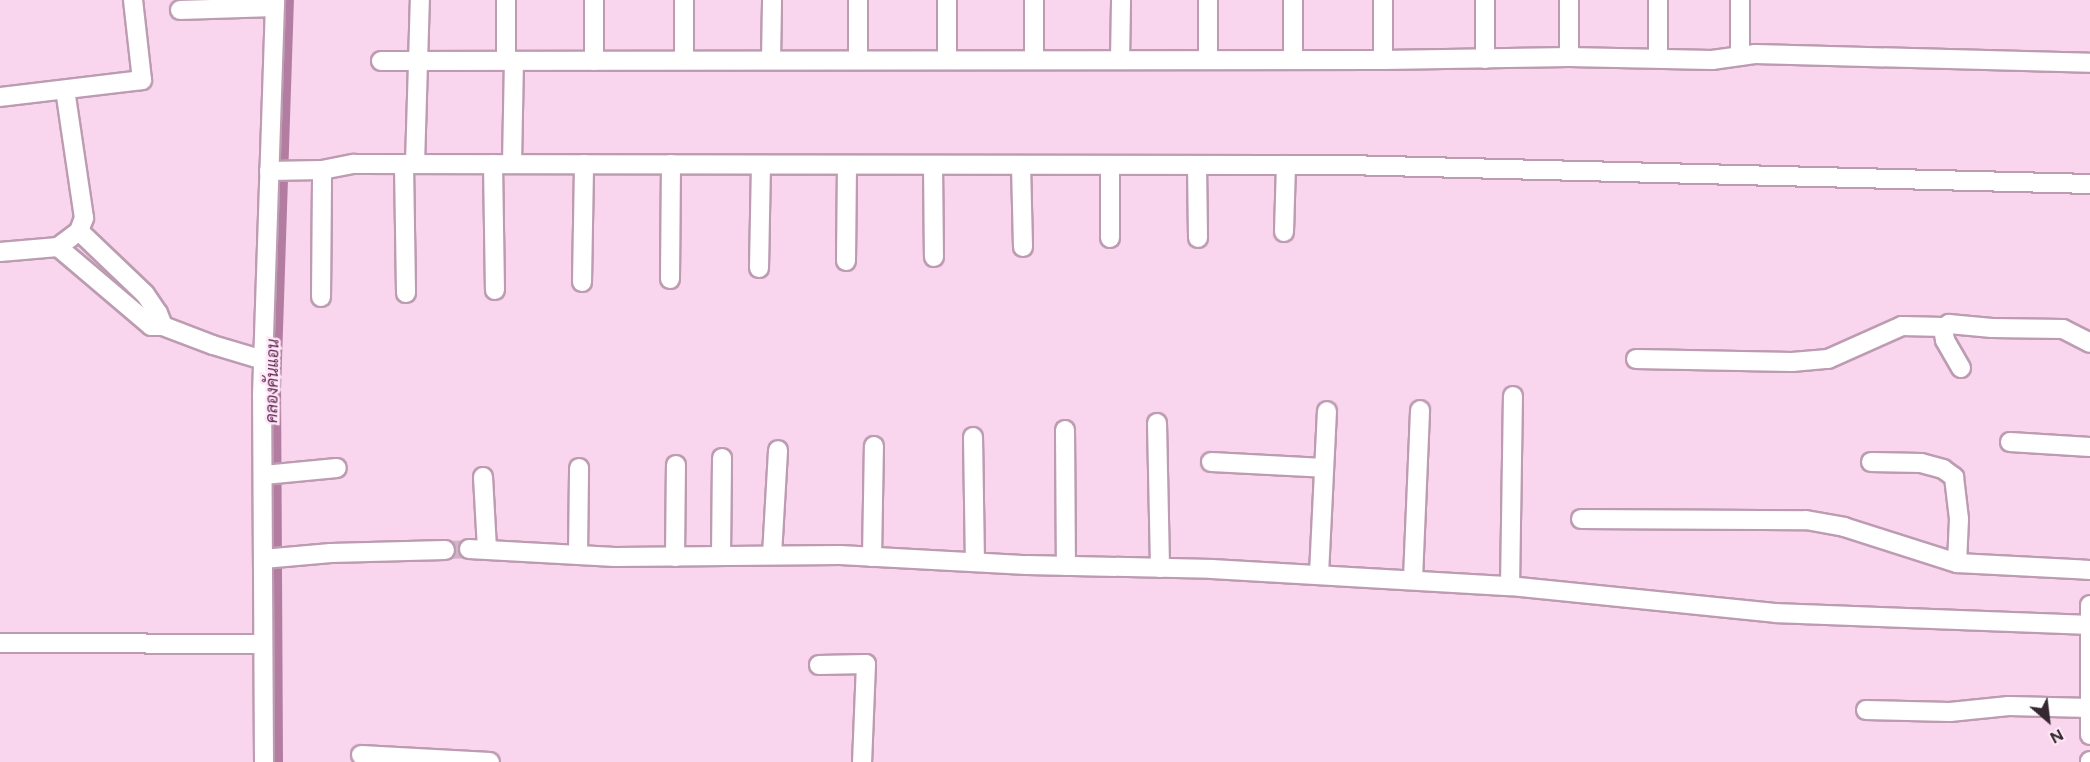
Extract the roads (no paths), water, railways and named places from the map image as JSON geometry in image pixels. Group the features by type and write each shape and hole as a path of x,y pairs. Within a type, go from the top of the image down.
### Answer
{"street":[{"path":"0,97 142,80 133,0"},
{"path":"406,293 410,164 419,61 420,0"},
{"path":"507,0 512,164"},
{"path":"594,0 594,61"},
{"path":"684,0 684,60"},
{"path":"771,60 772,0"},
{"path":"858,0 858,60"},
{"path":"946,60 947,0"},
{"path":"1034,60 1035,0"},
{"path":"1120,60 1121,0"},
{"path":"1208,0 1208,60"},
{"path":"1293,0 1293,60"},
{"path":"1383,0 1383,60"},
{"path":"1485,0 1485,59"},
{"path":"1569,0 1569,57"},
{"path":"1658,0 1658,58"},
{"path":"1740,1 1740,56"},
{"path":"180,10 275,3 274,171 263,360 264,762"},
{"path":"381,61 1383,60 1569,57 1712,60 1740,56 2090,63"},
{"path":"0,252 58,247 79,231 84,219 65,90"},
{"path":"274,171 316,171 354,164 1286,165 2090,184"},
{"path":"493,164 495,290"},
{"path":"582,282 584,164"},
{"path":"670,279 671,164"},
{"path":"759,268 761,165"},
{"path":"846,261 847,165"},
{"path":"933,165 934,257"},
{"path":"1021,165 1023,248"},
{"path":"1110,165 1110,238"},
{"path":"1197,165 1198,238"},
{"path":"1284,232 1286,165"},
{"path":"316,171 321,297"},
{"path":"79,231 144,294 158,313 163,326"},
{"path":"58,247 151,326 163,326 213,345 263,360"},
{"path":"1636,359 1792,362 1828,358 1902,326 1944,327 1952,324 1992,328 2063,328 2090,343"},
{"path":"1944,327 1945,340 1961,368"},
{"path":"1510,586 1513,396"},
{"path":"1413,579 1419,410"},
{"path":"1318,574 1327,411"},
{"path":"1157,423 1160,568"},
{"path":"1065,430 1066,566"},
{"path":"973,437 975,562"},
{"path":"2010,442 2090,447"},
{"path":"872,556 874,446"},
{"path":"772,555 778,450"},
{"path":"721,556 722,458"},
{"path":"1211,462 1324,468"},
{"path":"1870,462 1921,463 1943,469 1954,477 1959,519 1957,563"},
{"path":"675,556 676,465"},
{"path":"264,475 337,468"},
{"path":"579,468 579,555"},
{"path":"483,477 478,549 579,555 872,556 1066,566 1318,574 1510,586 1776,613 2089,625"},
{"path":"1581,519 1806,520 1844,527 1957,563 2090,570"},
{"path":"263,559 331,553 445,550"},
{"path":"2090,605 2090,735"},
{"path":"0,643 263,644"},
{"path":"819,665 866,664 862,762"},
{"path":"1866,710 1950,712 2009,706 2090,708"},
{"path":"361,754 490,762"}],"waterway":[{"name":"คลองคันแอน","path":"274,762 272,390 285,0"}],"tunnel":[{"path":"445,550 469,549"}]}
